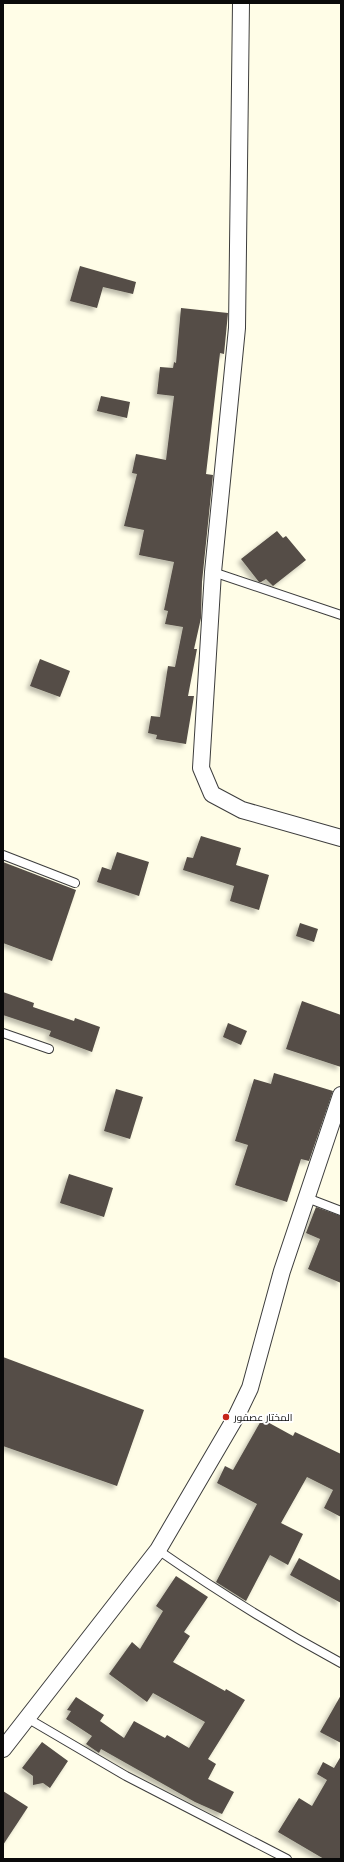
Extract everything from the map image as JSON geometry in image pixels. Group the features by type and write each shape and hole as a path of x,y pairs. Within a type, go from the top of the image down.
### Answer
{"street":[{"path":"241,3 237,328 213,572 201,768 212,794 242,810 341,838"},
{"path":"3,1749 158,1550 229,1429 250,1388 282,1271 341,1095"}],"lane":[{"path":"213,572 341,615"},
{"path":"3,855 75,883"},
{"path":"3,1033 49,1049"},
{"path":"307,1198 341,1211"},
{"path":"158,1550 209,1586 292,1636 341,1663"},
{"path":"27,1718 126,1776 287,1859"}],"building":[{"path":"80,266 136,282 133,294 103,287 97,308 70,301"},
{"path":"181,308 228,313 224,354 220,353 206,474 213,475 202,582 201,618 194,649 197,649 188,696 194,696 186,744 156,739 157,735 148,733 151,716 160,717 168,666 175,667 183,627 165,624 168,611 164,610 174,562 139,555 144,530 124,526 137,474 132,473 136,454 166,460 174,396 157,394 160,367 173,368 174,362 176,363"},
{"path":"101,396 130,402 127,418 97,411"},
{"path":"277,531 283,538 286,536 306,560 273,586 266,579 259,582 241,559"},
{"path":"40,659 70,671 60,697 30,686"},
{"path":"201,836 241,848 236,865 269,875 259,910 230,901 234,886 183,870 187,857 193,858"},
{"path":"117,852 149,862 139,896 97,882 102,867 111,870"},
{"path":"3,862 76,890 52,961 3,943"},
{"path":"300,923 318,929 314,942 296,936"},
{"path":"3,992 34,1003 33,1007 74,1021 75,1018 100,1027 92,1052 49,1036 51,1031 3,1015"},
{"path":"302,1001 341,1015 341,1067 286,1049"},
{"path":"228,1023 247,1031 241,1045 223,1037"},
{"path":"274,1073 333,1091 309,1161 301,1159 287,1202 235,1185 248,1145 235,1141 254,1079 271,1084"},
{"path":"116,1089 143,1097 130,1139 104,1131"},
{"path":"69,1174 113,1188 104,1217 60,1203"},
{"path":"316,1207 341,1216 341,1283 308,1269 320,1239 306,1233"},
{"path":"3,1357 144,1410 117,1486 3,1446"},
{"path":"262,1419 293,1436 295,1432 341,1454 341,1517 324,1508 333,1490 307,1477 281,1523 303,1534 288,1565 270,1555 246,1601 216,1582 257,1504 217,1483 225,1466 233,1470"},
{"path":"299,1558 341,1581 341,1603 290,1575"},
{"path":"176,1576 208,1597 184,1632 190,1636 173,1662 225,1691 226,1689 245,1700 208,1759 216,1764 208,1779 234,1792 222,1814 195,1802 101,1749 99,1753 86,1744 92,1736 66,1719 71,1711 67,1710 76,1697 104,1715 100,1721 124,1738 134,1721 165,1738 167,1735 189,1748 205,1722 153,1693 147,1702 109,1674 132,1642 140,1649 163,1611 156,1606"},
{"path":"341,1695 341,1743 320,1732"},
{"path":"42,1742 68,1761 50,1788 43,1783 33,1785 33,1776 22,1768"},
{"path":"341,1756 341,1859 324,1859 278,1832 299,1798 312,1806 327,1780 317,1774 323,1762 334,1768"},
{"path":"3,1791 28,1807 3,1845"}],"place":[{"name":"المختار عصفور","path":"226,1417"}]}
